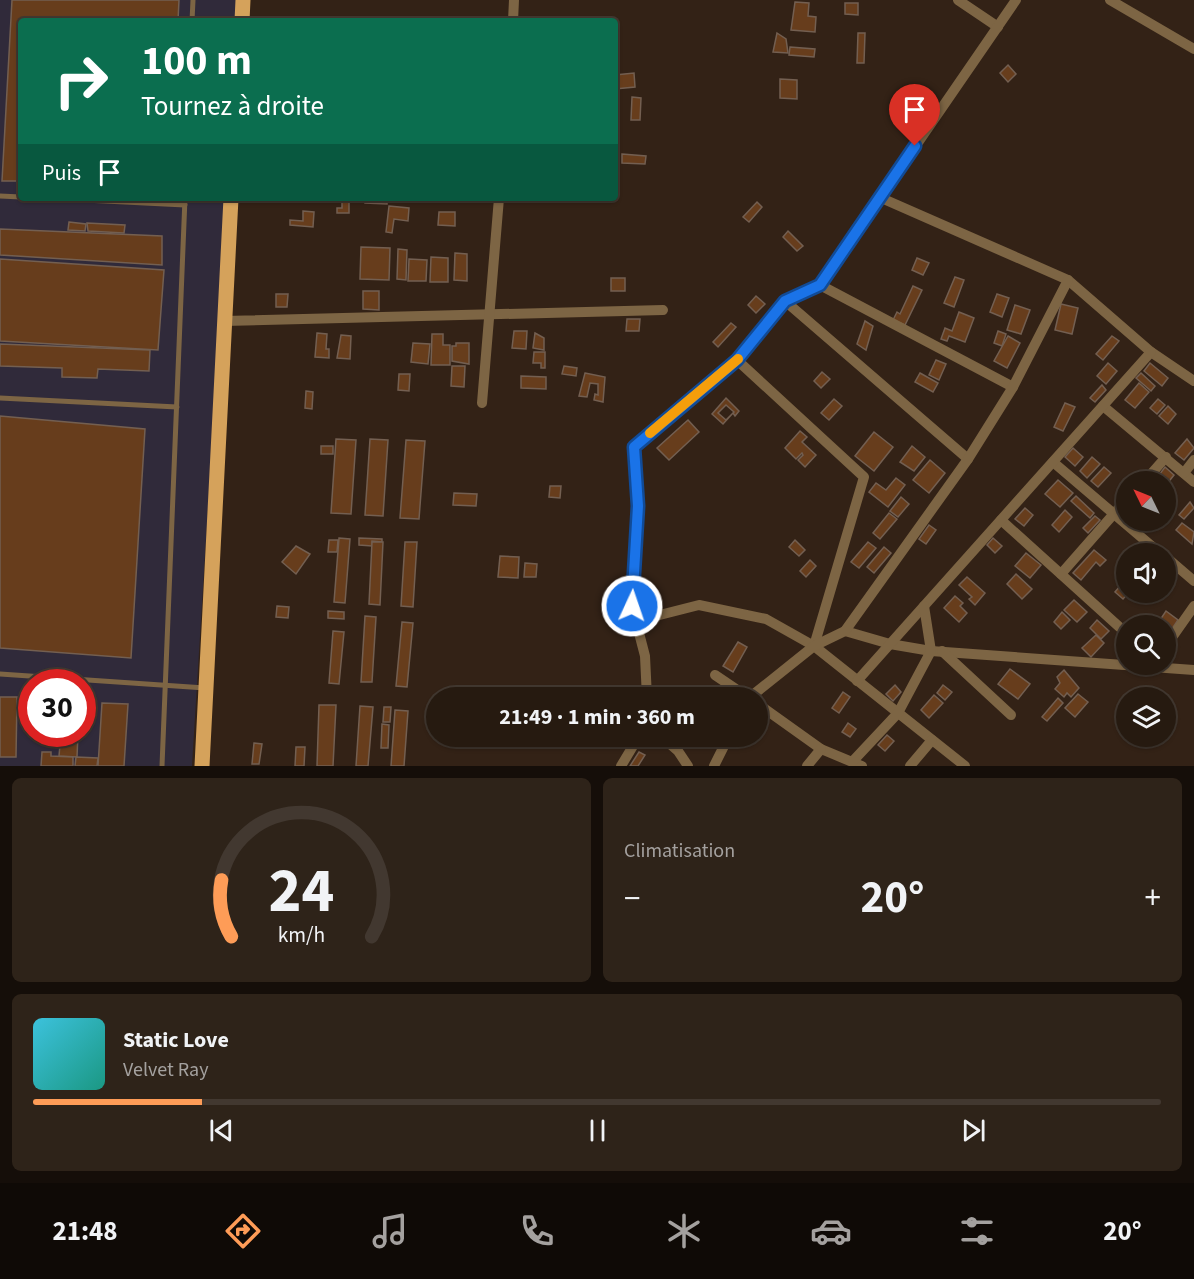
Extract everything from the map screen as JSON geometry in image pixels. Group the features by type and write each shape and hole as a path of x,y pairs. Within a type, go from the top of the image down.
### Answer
{"main road":[{"path":"242,18 243,0"},
{"path":"202,766 231,201"}],"street":[{"path":"513,18 514,0"},
{"path":"958,0 998,27"},
{"path":"646,687 645,656 632,606 638,506 634,447 737,360 785,301 820,285 1016,0"},
{"path":"1110,0 1194,49"},
{"path":"879,197 1068,280 1151,352 1194,381"},
{"path":"482,403 499,201"},
{"path":"763,687 814,646 845,631 968,459 1013,387 1068,280"},
{"path":"820,285 1013,387"},
{"path":"785,301 968,459"},
{"path":"224,321 663,310"},
{"path":"857,681 1151,352"},
{"path":"737,360 864,477 814,646"},
{"path":"1103,406 1194,482"},
{"path":"1154,471 1166,457"},
{"path":"1184,473 1194,460"},
{"path":"1053,462 1148,543"},
{"path":"1061,574 1116,512"},
{"path":"1001,520 1116,624"},
{"path":"1176,566 1194,581"},
{"path":"636,621 699,604 766,619 814,646 965,766"},
{"path":"924,606 936,651 1011,715"},
{"path":"1176,632 1194,606"},
{"path":"845,631 890,644 936,651 1116,664"},
{"path":"768,711 821,749 857,764 898,713 936,651"},
{"path":"1176,668 1194,670"},
{"path":"715,675 733,687"},
{"path":"910,766 932,740"},
{"path":"621,766 632,747"},
{"path":"673,747 688,766"},
{"path":"714,766 724,747"},
{"path":"807,766 821,749"}],"lane":[{"path":"192,18 193,0"},
{"path":"0,196 18,197"},
{"path":"162,766 185,201"},
{"path":"0,398 177,407"},
{"path":"0,674 205,688"}],"shaded area":[{"path":"0,0 237,0 236,18 18,18 18,201 227,201 192,766 0,766"}],"building":[{"path":"12,0 179,0 178,18 18,18 18,181 2,181"},
{"path":"795,2 809,3 808,16 816,17 815,32 791,30"},
{"path":"845,3 858,3 858,15 845,14"},
{"path":"777,33 786,39 788,53 773,52"},
{"path":"858,33 865,33 864,63 857,63"},
{"path":"790,47 815,49 814,57 789,55"},
{"path":"1008,65 1016,74 1008,82 1000,73"},
{"path":"634,73 635,87 618,89 618,75"},
{"path":"780,79 797,80 797,99 780,98"},
{"path":"632,97 641,98 640,120 631,120"},
{"path":"622,154 646,156 645,164 622,163"},
{"path":"365,201 387,201 387,204 365,203"},
{"path":"342,202 349,202 349,213 337,213 337,208 342,208"},
{"path":"757,202 762,207 749,222 743,217"},
{"path":"389,206 409,208 408,221 394,219 392,233 386,232"},
{"path":"303,211 314,212 313,227 290,225 290,220 303,221"},
{"path":"439,212 455,212 455,226 438,225"},
{"path":"69,222 86,224 85,231 68,230"},
{"path":"87,223 125,225 124,233 88,231"},
{"path":"0,229 162,236 162,265 0,255"},
{"path":"788,231 803,246 797,251 783,237"},
{"path":"361,247 390,248 389,280 360,279"},
{"path":"398,249 407,250 406,280 397,279"},
{"path":"455,253 467,254 467,281 454,280"},
{"path":"431,257 448,258 448,282 430,282"},
{"path":"917,258 929,263 923,275 912,270"},
{"path":"0,259 164,270 158,350 0,341"},
{"path":"409,259 427,260 426,281 408,281"},
{"path":"955,277 964,280 954,307 944,303"},
{"path":"611,278 625,278 625,291 611,291"},
{"path":"913,286 922,290 905,325 893,320 897,312 900,314"},
{"path":"363,291 379,291 379,310 363,309"},
{"path":"276,294 288,294 287,307 276,307"},
{"path":"997,294 1009,298 1002,317 990,312"},
{"path":"756,296 765,304 756,313 748,305"},
{"path":"1061,304 1078,308 1072,334 1055,330"},
{"path":"1015,305 1030,310 1021,334 1007,330"},
{"path":"959,312 974,318 965,342 949,336 947,341 941,339 945,328 952,331"},
{"path":"627,319 640,319 639,331 626,331"},
{"path":"865,321 873,326 866,350 857,344"},
{"path":"731,323 736,327 718,347 713,342"},
{"path":"514,331 527,331 526,349 512,348"},
{"path":"998,331 1006,334 1002,346 994,343"},
{"path":"317,333 327,334 326,349 329,349 329,358 315,357"},
{"path":"535,333 544,338 544,350 533,348"},
{"path":"432,334 443,334 443,345 450,345 450,365 431,365"},
{"path":"341,335 351,336 350,359 337,358"},
{"path":"1008,336 1020,343 1007,368 994,361"},
{"path":"1112,336 1119,341 1103,360 1096,354"},
{"path":"413,343 430,344 428,364 411,362"},
{"path":"456,343 469,343 469,364 452,361 452,346 456,346"},
{"path":"0,344 150,350 149,371 98,369 97,378 62,377 62,368 0,366"},
{"path":"534,352 545,352 545,368 541,368 541,363 533,363"},
{"path":"936,360 946,364 939,380 929,375"},
{"path":"1108,363 1117,371 1106,384 1097,376"},
{"path":"1150,363 1168,378 1162,386 1144,371"},
{"path":"452,366 465,366 464,387 451,386"},
{"path":"564,366 577,368 576,376 562,374"},
{"path":"822,372 830,379 821,388 814,381"},
{"path":"585,373 605,377 603,402 594,400 595,394 598,395 598,384 590,383 587,397 579,396"},
{"path":"920,373 938,383 933,392 915,382"},
{"path":"1141,373 1155,386 1151,391 1136,378"},
{"path":"399,374 410,374 409,391 398,390"},
{"path":"521,376 546,377 546,389 521,388"},
{"path":"1139,383 1149,392 1135,408 1125,400"},
{"path":"1102,385 1106,390 1095,402 1090,398"},
{"path":"306,391 313,392 312,409 305,408"},
{"path":"726,398 739,411 735,416 733,413 723,424 712,414","holes":["726,405 734,412 726,420 718,413"]},
{"path":"834,399 842,406 829,420 821,413"},
{"path":"1158,399 1165,405 1157,414 1150,408"},
{"path":"1065,403 1075,407 1063,431 1054,427"},
{"path":"1168,406 1176,414 1168,424 1159,416"},
{"path":"0,416 145,429 131,658 0,648"},
{"path":"688,420 699,432 669,460 657,448"},
{"path":"800,431 807,437 802,442 816,455 805,467 798,460 803,455 802,453 796,459 785,448"},
{"path":"874,432 893,447 874,471 855,456"},
{"path":"336,439 356,440 351,514 331,513"},
{"path":"370,439 388,440 383,516 365,515"},
{"path":"1187,439 1194,448 1184,460 1175,453"},
{"path":"406,440 425,441 419,519 400,518"},
{"path":"321,446 333,446 333,454 321,454"},
{"path":"912,446 925,457 914,471 900,462"},
{"path":"1073,448 1083,457 1075,466 1065,457"},
{"path":"1092,457 1100,464 1087,478 1080,471"},
{"path":"930,460 945,473 929,493 913,480"},
{"path":"1104,467 1111,473 1098,487 1091,481"},
{"path":"896,478 905,485 888,507 869,492 876,483 886,490"},
{"path":"1058,480 1073,493 1060,507 1045,494"},
{"path":"550,486 561,486 560,498 549,497"},
{"path":"454,493 477,494 476,506 453,505"},
{"path":"1076,496 1094,513 1090,518 1071,501"},
{"path":"901,497 909,504 898,517 890,511"},
{"path":"1190,502 1194,508 1184,519 1179,515"},
{"path":"1025,508 1033,515 1024,526 1015,519"},
{"path":"1065,510 1072,517 1059,532 1052,525"},
{"path":"889,513 897,519 880,539 873,533"},
{"path":"1095,516 1100,520 1088,533 1083,528"},
{"path":"1182,523 1194,532 1192,544 1176,530"},
{"path":"929,525 936,530 926,544 919,539"},
{"path":"339,538 350,539 345,603 334,602"},
{"path":"359,538 382,539 382,542 372,541 372,546 359,545"},
{"path":"993,538 1002,546 995,553 987,545"},
{"path":"329,540 338,540 337,552 328,552"},
{"path":"795,540 805,550 799,556 789,547"},
{"path":"372,542 383,542 380,605 369,604"},
{"path":"405,542 417,542 413,607 401,606"},
{"path":"868,542 876,548 859,568 851,562"},
{"path":"296,546 310,554 296,574 282,562"},
{"path":"884,547 891,553 874,573 867,567"},
{"path":"1094,550 1106,560 1100,566 1096,562 1081,580 1073,573"},
{"path":"1026,553 1041,565 1030,578 1015,566"},
{"path":"500,556 519,557 518,578 498,577"},
{"path":"810,560 816,566 806,577 800,571"},
{"path":"525,563 537,564 536,577 524,577"},
{"path":"1016,574 1032,589 1022,599 1007,584"},
{"path":"967,577 985,593 975,605 969,599 972,597 959,585"},
{"path":"955,596 963,603 960,606 967,613 959,622 944,608"},
{"path":"1074,600 1087,612 1077,622 1064,610"},
{"path":"277,606 289,607 288,618 276,617"},
{"path":"328,611 344,612 344,619 328,618"},
{"path":"1062,612 1070,620 1061,629 1054,622"},
{"path":"365,616 376,617 372,682 361,682"},
{"path":"1097,620 1109,631 1101,639 1090,628"},
{"path":"402,622 413,623 407,687 396,686"},
{"path":"333,631 344,632 339,684 329,683"},
{"path":"1096,635 1104,643 1091,657 1082,648"},
{"path":"738,642 747,647 733,672 723,666"},
{"path":"1010,669 1030,684 1018,699 998,684"},
{"path":"1064,670 1079,688 1071,697 1067,693 1064,697 1055,689 1060,683 1057,677"},
{"path":"895,685 901,692 893,701 886,694"},
{"path":"943,685 952,692 945,700 937,693"},
{"path":"843,692 850,697 839,713 832,708"},
{"path":"1078,694 1088,702 1075,717 1065,708"},
{"path":"934,695 943,703 929,718 921,710"},
{"path":"0,697 17,697 16,757 0,757"},
{"path":"1058,698 1063,703 1047,721 1042,717"},
{"path":"102,703 128,704 124,766 98,766"},
{"path":"319,705 336,705 333,766 317,766"},
{"path":"360,706 373,707 368,766 356,766"},
{"path":"384,707 391,707 390,722 383,722"},
{"path":"395,710 408,711 404,766 391,766"},
{"path":"848,723 856,729 850,737 842,732"},
{"path":"382,724 389,725 388,748 381,748"},
{"path":"887,735 894,741 885,751 878,745"},
{"path":"254,743 262,744 259,764 252,764"},
{"path":"60,747 77,747 77,757 59,756"},
{"path":"296,747 305,747 304,766 295,766"},
{"path":"42,752 51,752 51,756 73,757 73,766 41,766"},
{"path":"639,752 645,755 638,766 630,766"},
{"path":"76,757 98,758 97,766 75,766"}],"slow traffic":[{"path":"650,433 738,359"}],"route":[{"path":"632,606 638,506 634,447 737,360 785,301 820,285 915,146"}]}
